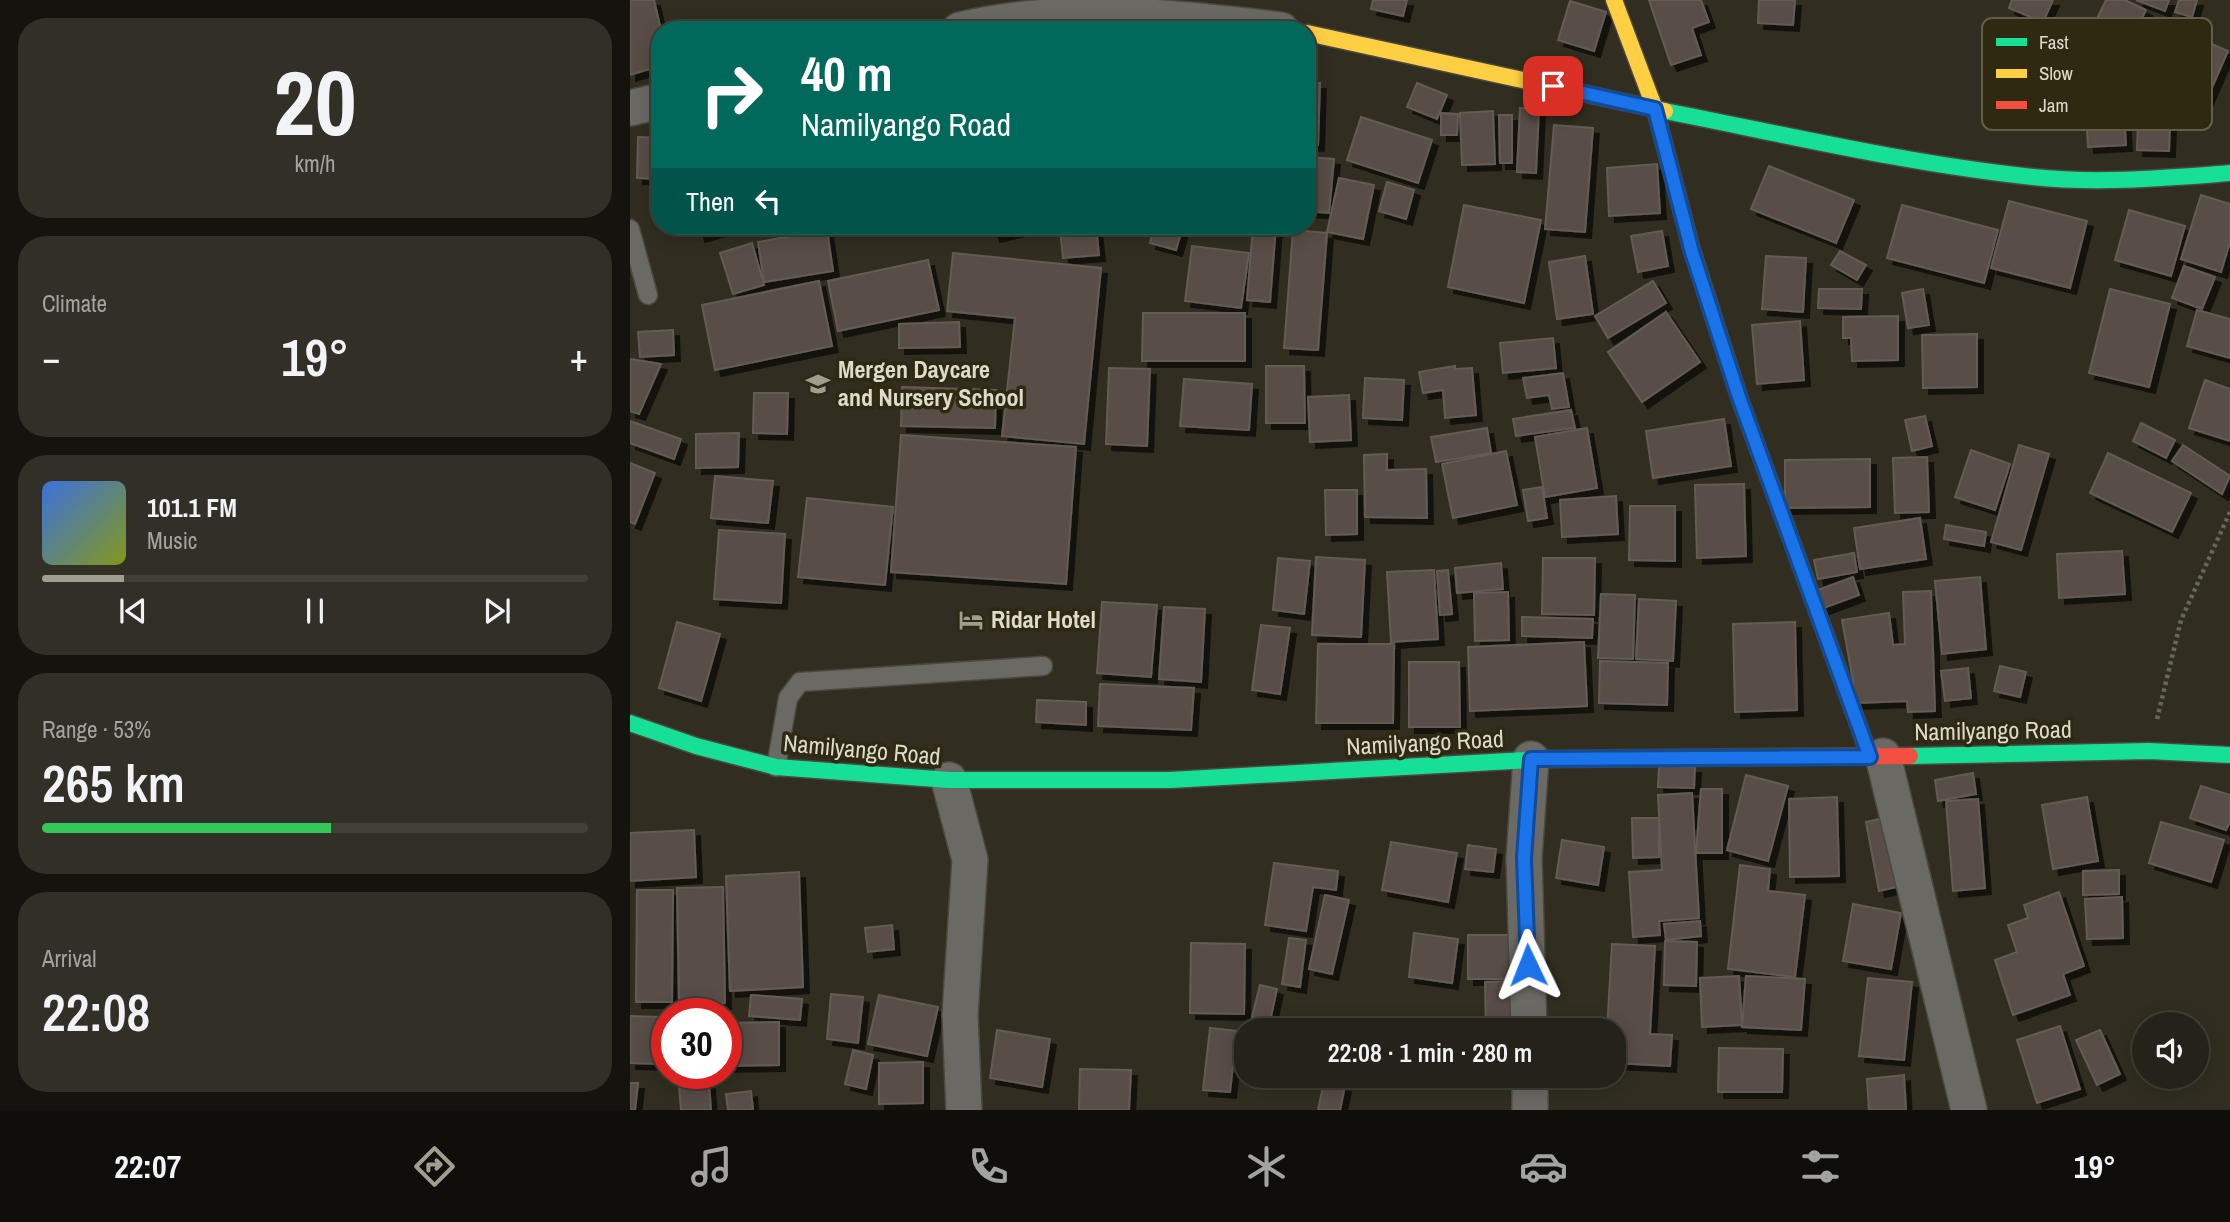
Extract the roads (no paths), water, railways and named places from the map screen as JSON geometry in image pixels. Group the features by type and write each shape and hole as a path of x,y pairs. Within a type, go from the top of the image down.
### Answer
{"street":[{"path":"1614,0 1655,109 1692,252 1739,397 1876,756 1969,1110"},
{"path":"997,21 1073,15 1207,21"},
{"path":"1316,35 1655,109 1908,159 2035,177 2156,179 2230,173"},
{"path":"630,108 651,103"},
{"name":"Namilyango Road","path":"630,723 695,746 776,766 949,780 1170,780 1531,759 2149,751 2230,755"},
{"path":"1530,1018 1524,858 1531,759"},
{"path":"949,780 970,860 960,1015 964,1110"},
{"path":"1530,1088 1530,1110"}],"lane":[{"path":"630,229 648,295"},
{"path":"776,766 788,698 800,682 1043,666"}],"place":[{"name":"Mergen Daycare and Nursery School","path":"818,384"},
{"name":"Ridar Hotel","path":"971,620"}]}
